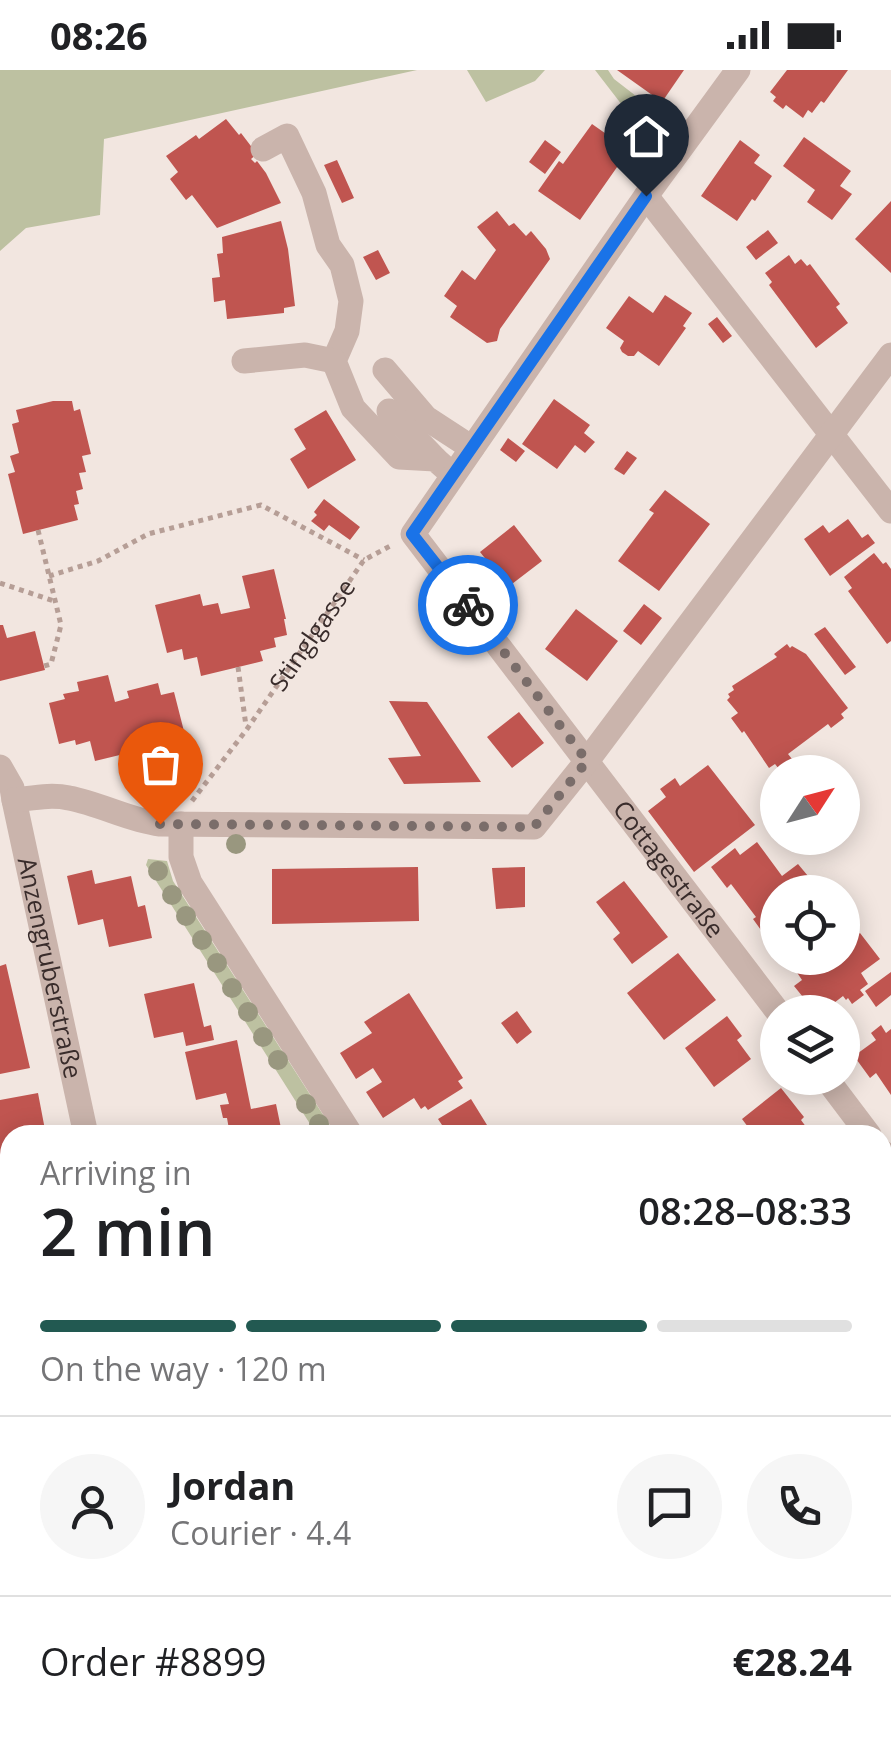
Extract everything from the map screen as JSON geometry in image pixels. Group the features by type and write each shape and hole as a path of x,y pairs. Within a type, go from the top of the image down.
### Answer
{"street":[{"path":"412,534 444,467 472,448 738,70"},
{"path":"264,150 287,136 314,193 328,245 342,266 351,302 347,331 334,361 353,408 399,458 444,467"},
{"path":"646,196 891,511"},
{"path":"244,361 305,355 334,361"},
{"path":"0,767 14,800 67,797 146,822 534,827 891,355"},
{"path":"385,370 426,418 472,448"},
{"path":"389,411 444,467"},
{"name":"Cottagestraße","path":"412,534 765,995"},
{"name":"Anzengruberstraße","path":"14,800 84,1125"},
{"path":"181,824 181,857 190,884 345,1125"},
{"path":"839,1095 862,1125"}],"path":[{"path":"49,576 98,561 148,534 261,505 364,560"},
{"path":"38,530 61,625 51,664 44,666"},
{"name":"Stinglgasse","path":"181,824 195,794 246,729 364,560 412,534"},
{"path":"0,583 55,602"},
{"path":"238,667 246,729"}],"green space":[{"path":"0,70 417,70 104,139 100,215 26,228 0,251"},
{"path":"467,70 545,70 535,81 486,102"},
{"path":"595,70 608,70 667,120 649,140"},
{"path":"148,859 167,861 173,881 330,1125 311,1125 146,865"}],"building":[{"path":"617,70 684,70 662,102"},
{"path":"787,70 848,70 824,103 821,101 812,113 808,110 803,118 786,105 783,109 773,101 776,97 770,92"},
{"path":"226,119 257,154 251,159 266,173 281,203 217,228 192,195 186,200 170,179 178,172 166,156"},
{"path":"592,124 629,150 580,220 538,191"},
{"path":"804,137 851,171 840,186 852,194 832,220 807,202 815,190 783,166"},
{"path":"545,140 561,152 545,174 529,162"},
{"path":"740,140 760,155 754,163 772,176 737,221 701,196"},
{"path":"337,160 354,198 342,203 324,165"},
{"path":"891,201 891,273 855,239"},
{"path":"497,211 509,226 514,223 526,236 531,231 550,259 500,329 497,341 487,343 450,317 457,306 444,296 462,270 475,280 496,250 477,227"},
{"path":"281,221 295,306 284,308 284,313 227,319 225,300 214,302 212,278 220,277 217,254 223,253 222,237"},
{"path":"768,230 778,243 756,260 746,247"},
{"path":"378,250 390,273 376,280 363,257"},
{"path":"789,255 795,264 801,259 807,266 810,264 840,304 836,307 848,323 816,348 769,285 772,282 765,273"},
{"path":"665,295 692,313 659,366 638,351 634,356 622,352 624,341 606,328 629,296 653,313"},
{"path":"717,317 732,336 723,343 708,324"},
{"path":"554,399 590,425 584,433 595,442 585,453 575,445 557,469 522,444"},
{"path":"53,401 72,401 74,411 80,409 91,454 82,456 86,472 79,473 83,489 76,491 78,520 23,534 8,474 15,472 10,456 19,453 12,424 19,422 16,410"},
{"path":"326,410 356,460 308,489 290,459 306,449 294,429"},
{"path":"508,438 525,451 516,462 500,450"},
{"path":"627,451 637,458 624,475 614,469"},
{"path":"665,490 710,524 659,591 618,561 654,513 649,510"},
{"path":"324,499 360,527 350,540 329,525 324,531 311,521"},
{"path":"848,519 862,538 868,534 875,543 830,576 804,539 823,525 829,533"},
{"path":"514,525 542,561 508,587 480,552"},
{"path":"874,553 891,569 891,641 887,644 848,591 852,588 844,577"},
{"path":"274,569 287,635 274,638 276,647 260,651 263,661 201,676 197,657 184,660 182,649 167,653 155,605 200,594 203,606 218,603 221,614 250,608 242,576"},
{"path":"644,604 662,618 641,645 623,631"},
{"path":"576,609 618,641 587,681 545,649"},
{"path":"0,625 7,638 35,631 45,670 0,681"},
{"path":"825,627 856,667 845,675 814,634"},
{"path":"787,644 806,654 848,708 841,714 844,718 831,728 828,724 789,755 760,755 731,718 738,713 727,700 734,690 732,686 777,657 774,654"},
{"path":"108,675 115,702 129,698 127,691 158,683 161,695 174,692 188,747 173,751 176,763 146,770 143,761 130,764 128,753 95,761 90,741 59,744 49,703 65,699 63,694 79,691 77,682"},
{"path":"389,701 427,702 481,782 404,784 388,758 421,756"},
{"path":"519,712 544,743 512,768 487,737"},
{"path":"708,765 755,825 694,872 648,811 666,797 660,789 675,778 680,786"},
{"path":"757,842 760,855 767,855 781,875 760,875 760,929 731,884 727,888 711,867 735,848 740,855"},
{"path":"798,864 807,875 783,875"},
{"path":"418,867 419,921 272,924 272,869"},
{"path":"525,867 525,907 496,909 492,868"},
{"path":"92,870 95,884 131,876 138,907 145,905 152,938 109,947 103,919 78,925 67,876"},
{"path":"624,881 668,937 632,964 613,939 620,933 596,902"},
{"path":"860,933 880,959 861,973 868,984 860,990 864,995 860,998 801,995 794,986 802,980 799,975 860,975"},
{"path":"678,953 716,1000 664,1040 627,993"},
{"path":"6,964 30,1068 0,1074 0,966"},
{"path":"891,972 891,995 876,1007 865,991"},
{"path":"194,983 204,1027 211,1025 214,1040 186,1046 183,1032 154,1038 144,994"},
{"path":"409,993 463,1078 458,1081 463,1088 428,1110 425,1106 421,1109 414,1098 383,1118 366,1092 382,1082 373,1068 356,1079 340,1053 372,1033 364,1022"},
{"path":"517,1011 532,1032 517,1044 501,1023"},
{"path":"727,1016 742,1036 737,1040 751,1059 714,1087 685,1048"},
{"path":"881,1025 886,1033 891,1029 891,1095 876,1073 870,1078 860,1064 860,1052 876,1040 871,1033"},
{"path":"237,1040 251,1109 276,1104 280,1125 228,1125 220,1105 229,1104 226,1093 196,1100 185,1052"},
{"path":"38,1093 44,1125 0,1125 0,1100"},
{"path":"772,1095 787,1095 804,1117 801,1120 805,1125 746,1125 742,1119"},
{"path":"471,1099 487,1125 442,1125 438,1119"}],"way so far":[{"path":"160,824 534,827 587,761 468,605"}],"route":[{"path":"468,605 412,534 646,196"}]}
